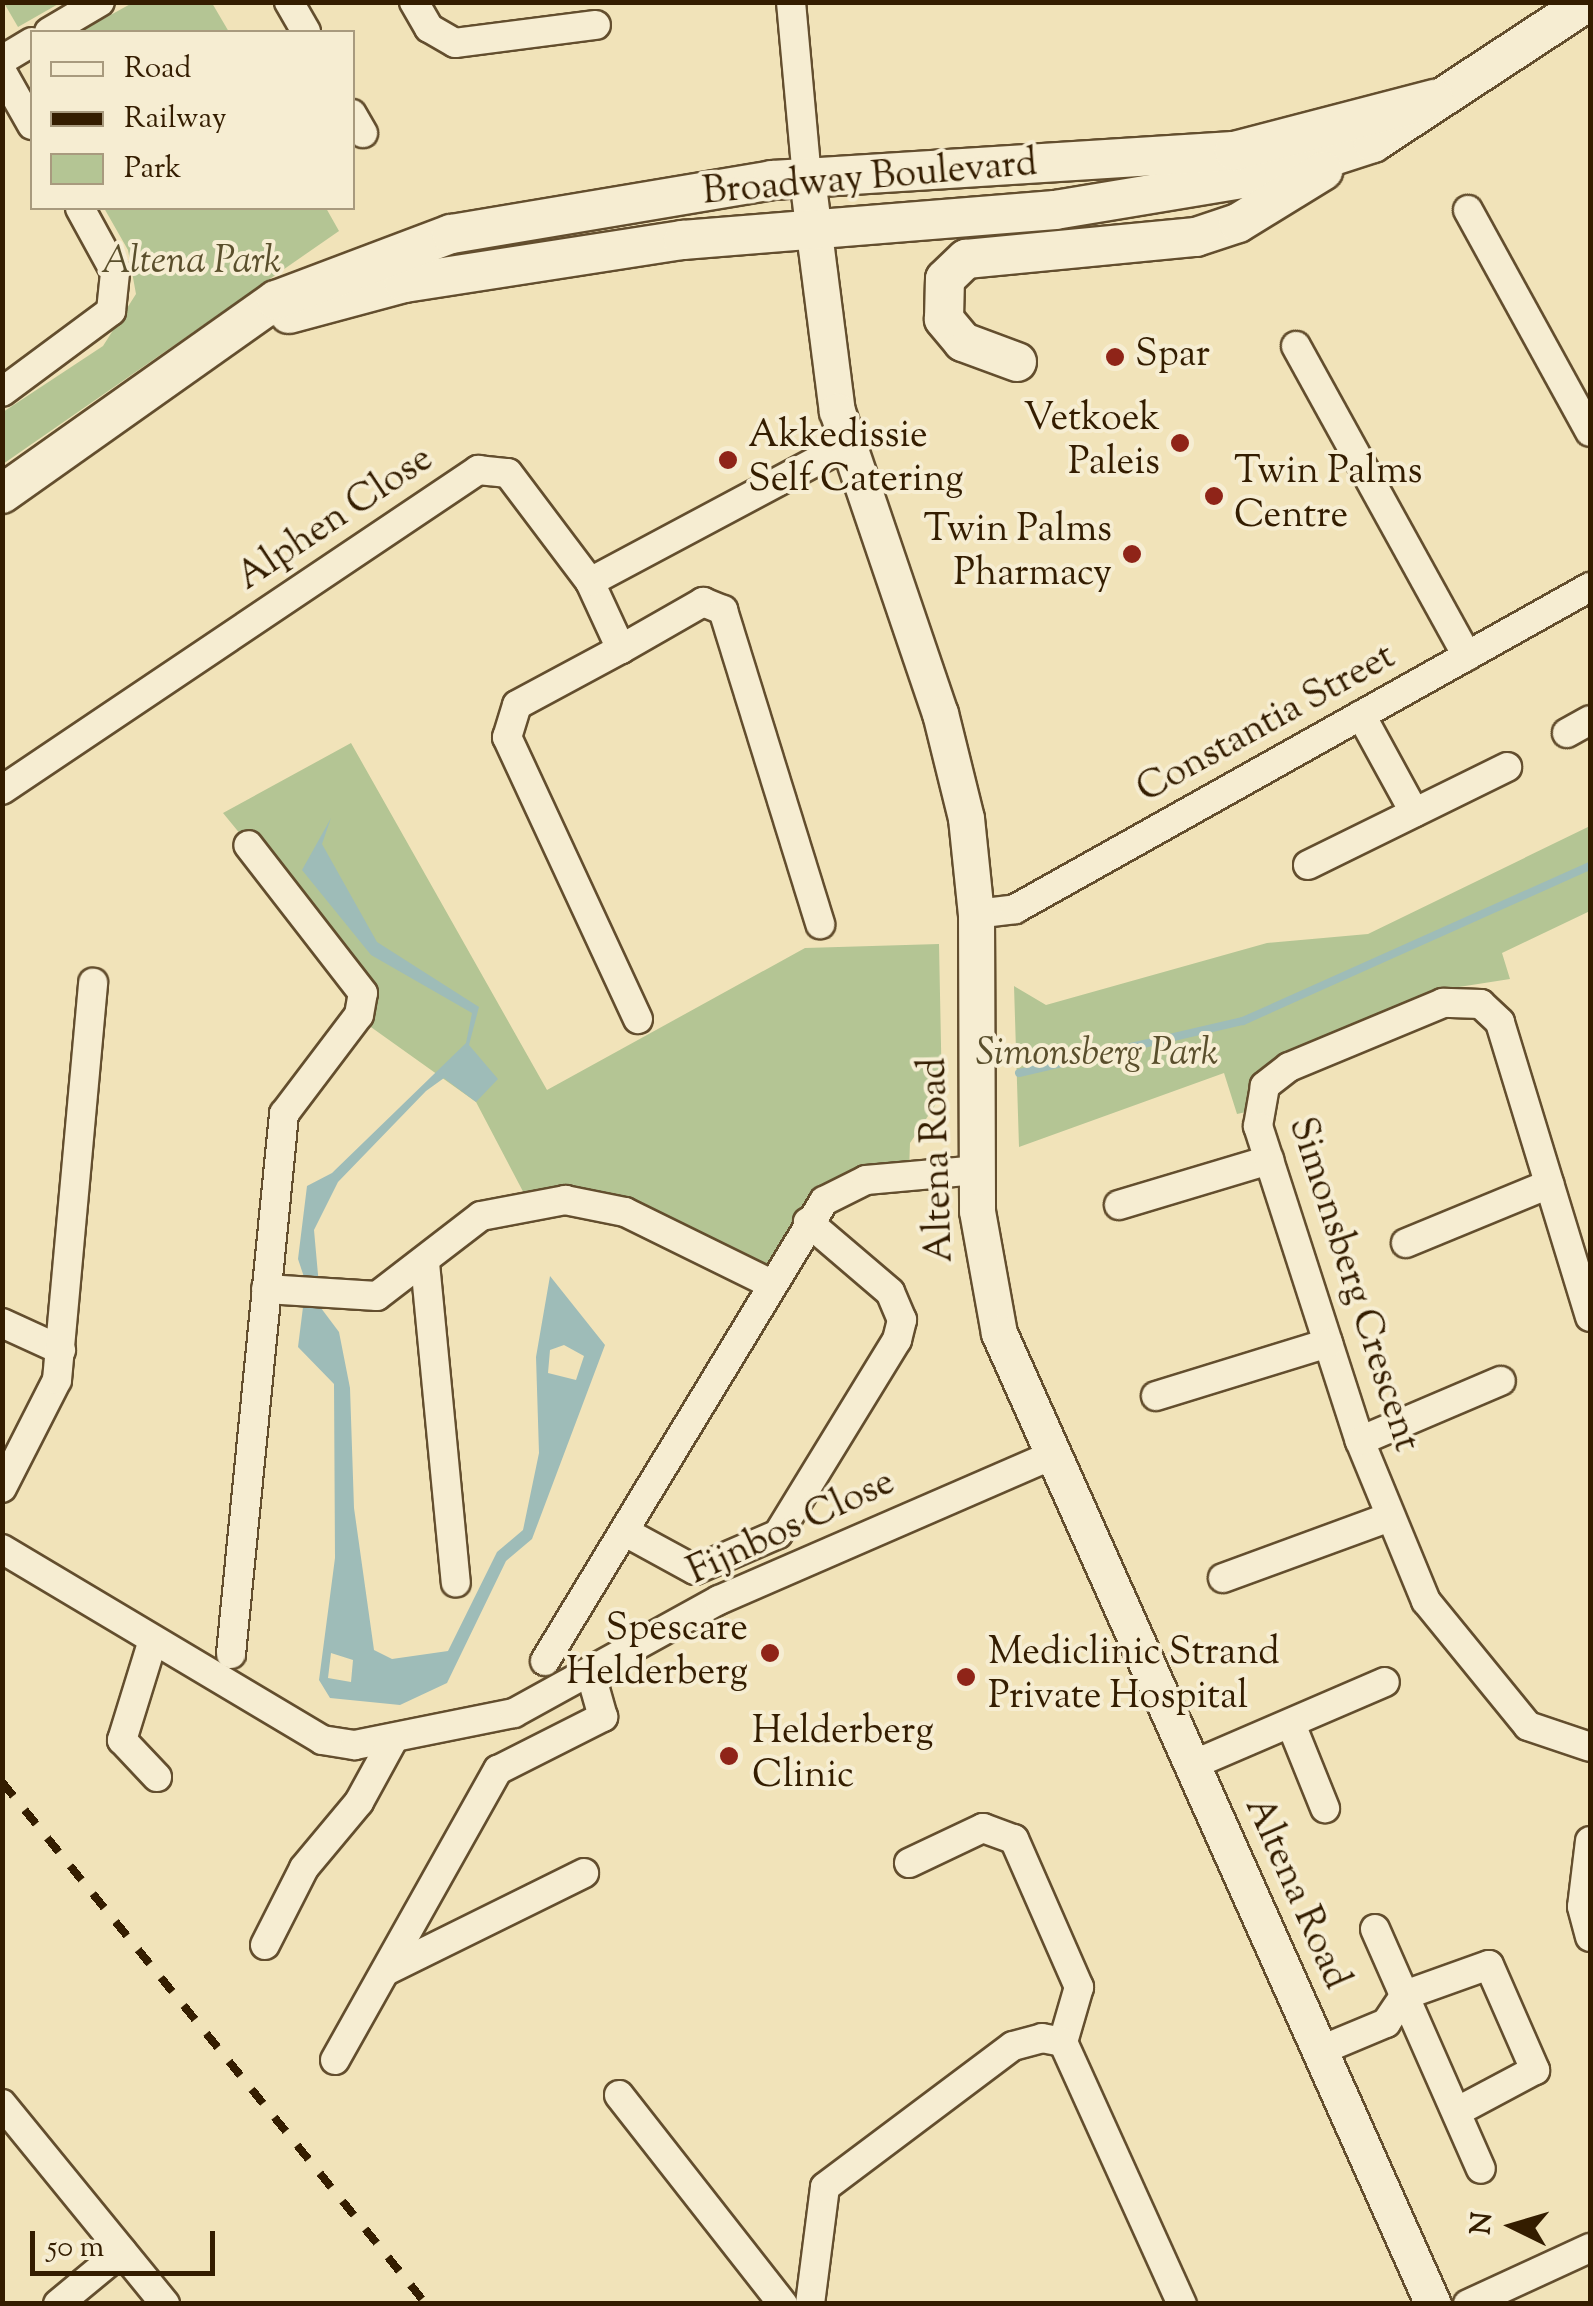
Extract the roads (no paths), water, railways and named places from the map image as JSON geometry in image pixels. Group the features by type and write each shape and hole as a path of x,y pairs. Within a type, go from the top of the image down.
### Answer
{"main road":[{"name":"Broadway Boulevard","path":"262,316 466,272 810,226 1175,195 1350,153 1588,2"},
{"name":"Broadway Boulevard","path":"2,494 300,286 451,234 807,178 1234,150 1434,99"},
{"path":"1017,362 963,342 944,319 944,279 966,259 1196,236 1238,223 1350,153"}],"street":[{"path":"52,30 100,2"},
{"path":"290,2 305,30"},
{"path":"414,2 429,28 455,43 596,24"},
{"name":"Altena Road","path":"791,2 824,358 949,740 976,914 977,1170 992,1308 1050,1456 1433,2304"},
{"path":"2,60 30,43"},
{"path":"2,72 30,121"},
{"path":"2,392 112,311 115,272 81,210"},
{"path":"1468,210 1590,432"},
{"path":"1296,346 1467,656"},
{"path":"590,582 850,442"},
{"name":"Alphen Close","path":"2,790 478,470 508,473 590,582 621,649"},
{"name":"Constantia Street","path":"976,914 1016,909 1590,587"},
{"path":"638,1019 507,737 516,705 704,602 723,610 820,924"},
{"path":"1361,715 1414,812"},
{"path":"1308,866 1506,767"},
{"path":"232,1654 286,1104 359,1015 363,993 248,845"},
{"path":"2,1488 52,1392 61,1350 93,983"},
{"name":"Simonsberg Crescent","path":"1590,1316 1500,1022 1462,999 1272,1078 1257,1116 1269,1160 1360,1441 1439,1622 1528,1726 1590,1747"},
{"path":"1119,1206 1269,1160"},
{"path":"545,1661 628,1532 768,1282 808,1222 838,1191 866,1180 977,1170"},
{"path":"1406,1244 1549,1184"},
{"path":"266,1289 377,1296 425,1263 480,1216 585,1200 768,1282"},
{"path":"628,1532 695,1570 778,1534 898,1340 902,1320 890,1292 808,1222"},
{"path":"425,1263 456,1583"},
{"path":"2,1323 61,1350"},
{"path":"1156,1396 1328,1343"},
{"path":"1360,1441 1500,1381"},
{"name":"Fijnbos Close","path":"2,1548 331,1744 398,1737 514,1713 591,1675 719,1600 1050,1456"},
{"path":"1223,1578 1390,1517"},
{"path":"153,1640 122,1740 157,1777"},
{"path":"335,2060 498,1770 604,1717 591,1675"},
{"path":"1190,1766 1384,1682"},
{"path":"1291,1724 1324,1808"},
{"path":"265,1945 304,1868 359,1802 398,1737"},
{"path":"909,1863 983,1828 1014,1838 1079,1987 1063,2042 1182,2304"},
{"path":"1590,1841 1582,1908 1590,1937"},
{"path":"386,1971 584,1873"},
{"path":"1375,1929 1482,2170"},
{"path":"1319,2051 1394,2017 1404,1995 1476,1963 1496,1971 1536,2070 1456,2112"},
{"path":"810,2304 818,2209 834,2176 1014,2046 1063,2042"},
{"path":"618,2095 783,2304"},
{"path":"2,2104 165,2304"},
{"path":"1468,2304 1590,2248"},
{"path":"58,2304 122,2250"}],"water":[{"path":"331,818 322,844 377,942 479,1007 469,1045 498,1079 476,1102 444,1078 426,1091 338,1182 314,1230 321,1308 339,1332 350,1388 354,1508 374,1650 392,1659 448,1651 497,1552 523,1530 539,1453 536,1357 550,1276 605,1345 532,1539 506,1561 447,1683 400,1705 330,1698 319,1680 335,1558 334,1384 298,1347 306,1283 298,1259 307,1186 332,1173 466,1043 472,1013 371,955 302,870","holes":["564,1345 584,1356 576,1380 548,1373 550,1350","331,1653 353,1660 351,1682 328,1678"]}],"waterway":[{"path":"1019,1073 1243,1021 1590,866"}],"railway":[{"path":"2,1782 426,2304"}],"place":[{"name":"Spar","path":"1115,357"},
{"name":"Vetkoek Paleis","path":"1180,443"},
{"name":"Akkedissie Self Catering","path":"728,460"},
{"name":"Twin Palms Centre","path":"1214,496"},
{"name":"Twin Palms Pharmacy","path":"1132,554"},
{"name":"Spescare Helderberg","path":"770,1653"},
{"name":"Mediclinic Strand Private Hospital","path":"966,1677"},
{"name":"Helderberg Clinic","path":"729,1756"}],"park label":[{"name":"Altena Park","path":"191,264"},
{"name":"Simonsberg Park","path":"1097,1056"}]}
